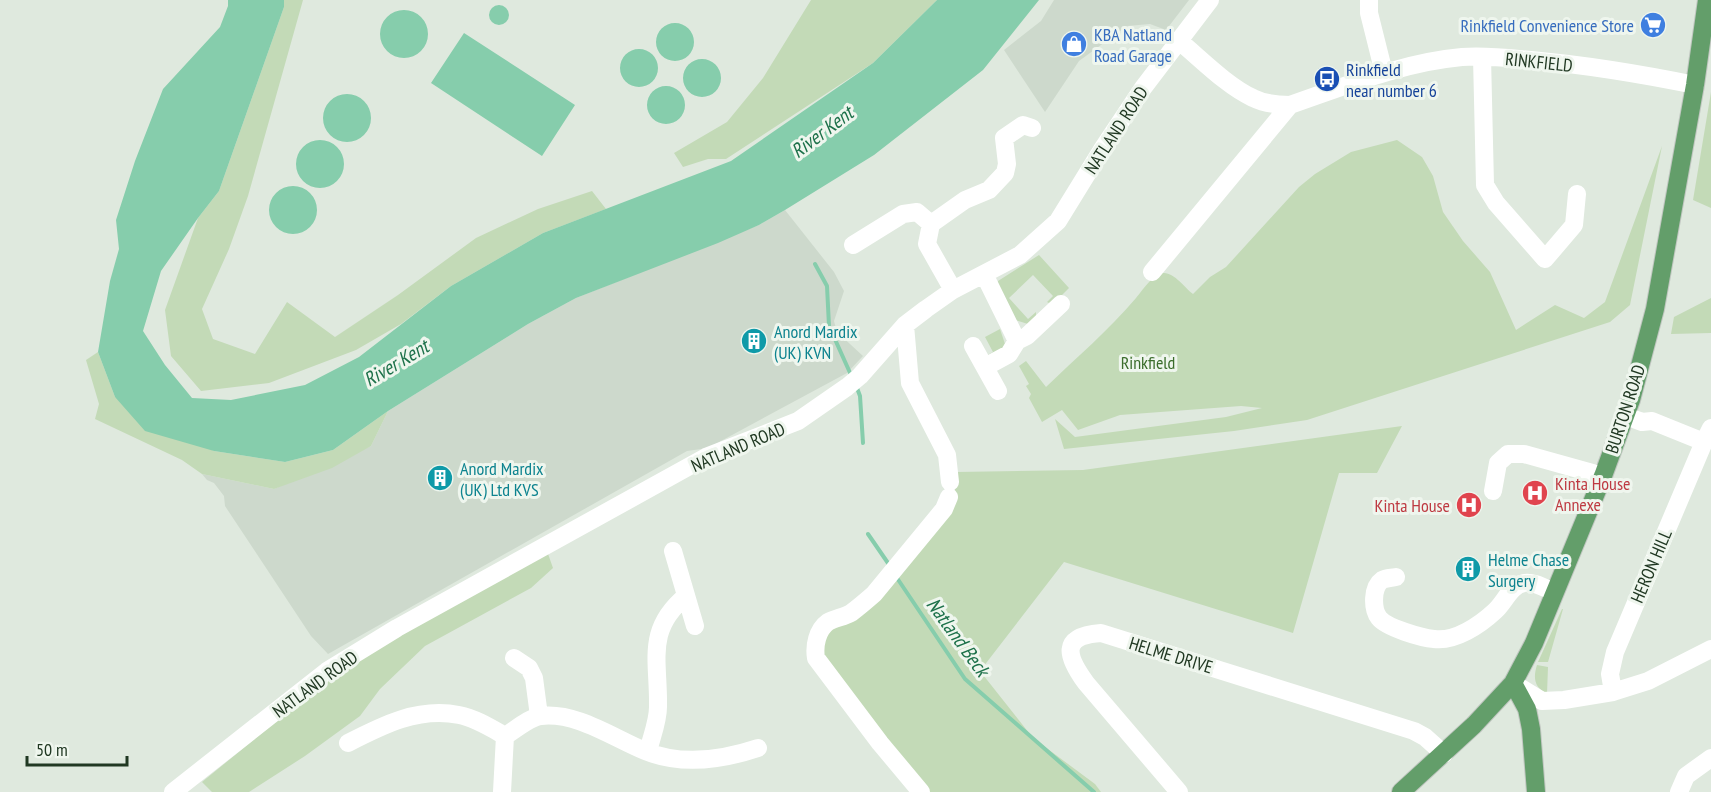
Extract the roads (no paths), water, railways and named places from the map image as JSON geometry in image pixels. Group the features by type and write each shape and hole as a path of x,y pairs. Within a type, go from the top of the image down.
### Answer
{"main road":[{"name":"BURTON ROAD","path":"1401,792 1474,725 1513,683 1527,658 1603,476 1626,416 1654,309 1695,85 1707,0"},
{"path":"1513,683 1527,709 1531,729 1536,792"}],"street":[{"name":"NATLAND ROAD","path":"173,792 327,671 397,628 706,458 798,421 854,381 905,325 952,290 1020,255 1058,221 1103,148 1178,40 1209,0"},
{"path":"1369,0 1369,13 1384,73"},
{"name":"RINKFIELD","path":"1178,40 1252,98 1274,105 1290,105 1384,73 1463,57 1549,62 1636,73 1695,85"},
{"path":"1482,57 1485,185 1496,203 1545,259 1574,225 1577,194"},
{"path":"1152,272 1290,105"},
{"path":"952,290 927,244 931,224 965,200 989,190 1005,173 1007,164 1004,138 1023,125 1032,128"},
{"path":"853,245 903,214 916,212 931,224"},
{"path":"984,274 1017,341"},
{"path":"985,367 1009,354 1017,341 1027,336 1061,304"},
{"path":"905,325 910,383 947,454 949,490 944,509 863,605 824,626 814,649 816,658 921,792"},
{"path":"973,346 998,390"},
{"name":"HERON HILL","path":"1613,692 1610,674 1615,652 1707,435 1652,421 1642,422 1626,416"},
{"path":"1493,491 1498,463 1508,454 1524,454 1603,476"},
{"path":"673,551 695,626"},
{"path":"1396,577 1383,579 1377,585 1374,606 1380,619 1403,631 1436,640 1455,636 1475,627 1496,611 1512,589 1525,583 1554,592"},
{"path":"648,752 658,709 655,661 662,623 672,608 686,596"},
{"name":"HELME DRIVE","path":"1179,792 1073,665 1070,654 1072,643 1082,634 1101,633 1414,731 1425,736 1444,754"},
{"path":"1513,683 1542,701 1613,692 1648,681 1711,649"},
{"path":"514,658 529,668 534,678 539,716"},
{"path":"348,742 386,724 425,712 460,715 505,736"},
{"path":"505,736 539,716 556,716 576,721 648,752 680,760 714,760 758,748"},
{"path":"502,792 505,736"},
{"path":"1679,792 1686,776 1711,758"}],"water":[{"name":"River Kent","path":"228,0 284,0 284,7 219,191 161,271 143,331 165,365 192,398 231,400 305,385 359,357 451,286 543,233 731,161 873,63 937,0 1039,0 983,70 874,155 785,210 759,225 718,243 576,298 528,324 388,411 333,450 285,462 214,451 145,431 115,397 98,352 110,281 119,249 116,220 135,161 163,89 220,27"},
{"path":"499,5 506,8 509,15 506,22 499,25 492,22 489,15 492,8"},
{"path":"404,10 421,17 428,34 421,51 404,58 387,51 380,34 387,17"},
{"path":"675,23 688,29 694,42 688,55 675,61 662,55 656,42 662,29"},
{"path":"464,33 575,105 542,156 431,83"},
{"path":"639,49 652,55 658,68 652,81 639,87 626,81 620,68 626,55"},
{"path":"702,59 715,65 721,78 715,91 702,97 689,91 683,78 689,65"},
{"path":"666,86 679,92 685,105 679,118 666,124 653,118 647,105 653,92"},
{"path":"347,94 364,101 371,118 364,135 347,142 330,135 323,118 330,101"},
{"path":"320,140 337,147 344,164 337,181 320,188 303,181 296,164 303,147"},
{"path":"293,186 310,193 317,210 310,227 293,234 276,227 269,210 276,193"}],"waterway":[{"name":"Natland Beck","path":"815,264 827,286 829,326 851,375"},
{"name":"Natland Beck","path":"857,388 860,396 863,443"},
{"name":"Natland Beck","path":"868,534 890,566"},
{"name":"Natland Beck","path":"895,575 965,679 1094,792"}],"place":[{"name":"Rinkfield Convenience Store","path":"1653,25"},
{"name":"KBA Natland Road Garage","path":"1074,44"},
{"name":"Rinkfield near number 6","path":"1327,79"},
{"name":"Anord Mardix (UK) KVN","path":"754,341"},
{"name":"Anord Mardix (UK) Ltd KVS","path":"440,478"},
{"name":"Kinta House Annexe","path":"1535,493"},
{"name":"Kinta House","path":"1469,505"},
{"name":"Helme Chase Surgery","path":"1468,569"}],"park label":[{"name":"Rinkfield","path":"1148,362"}]}
